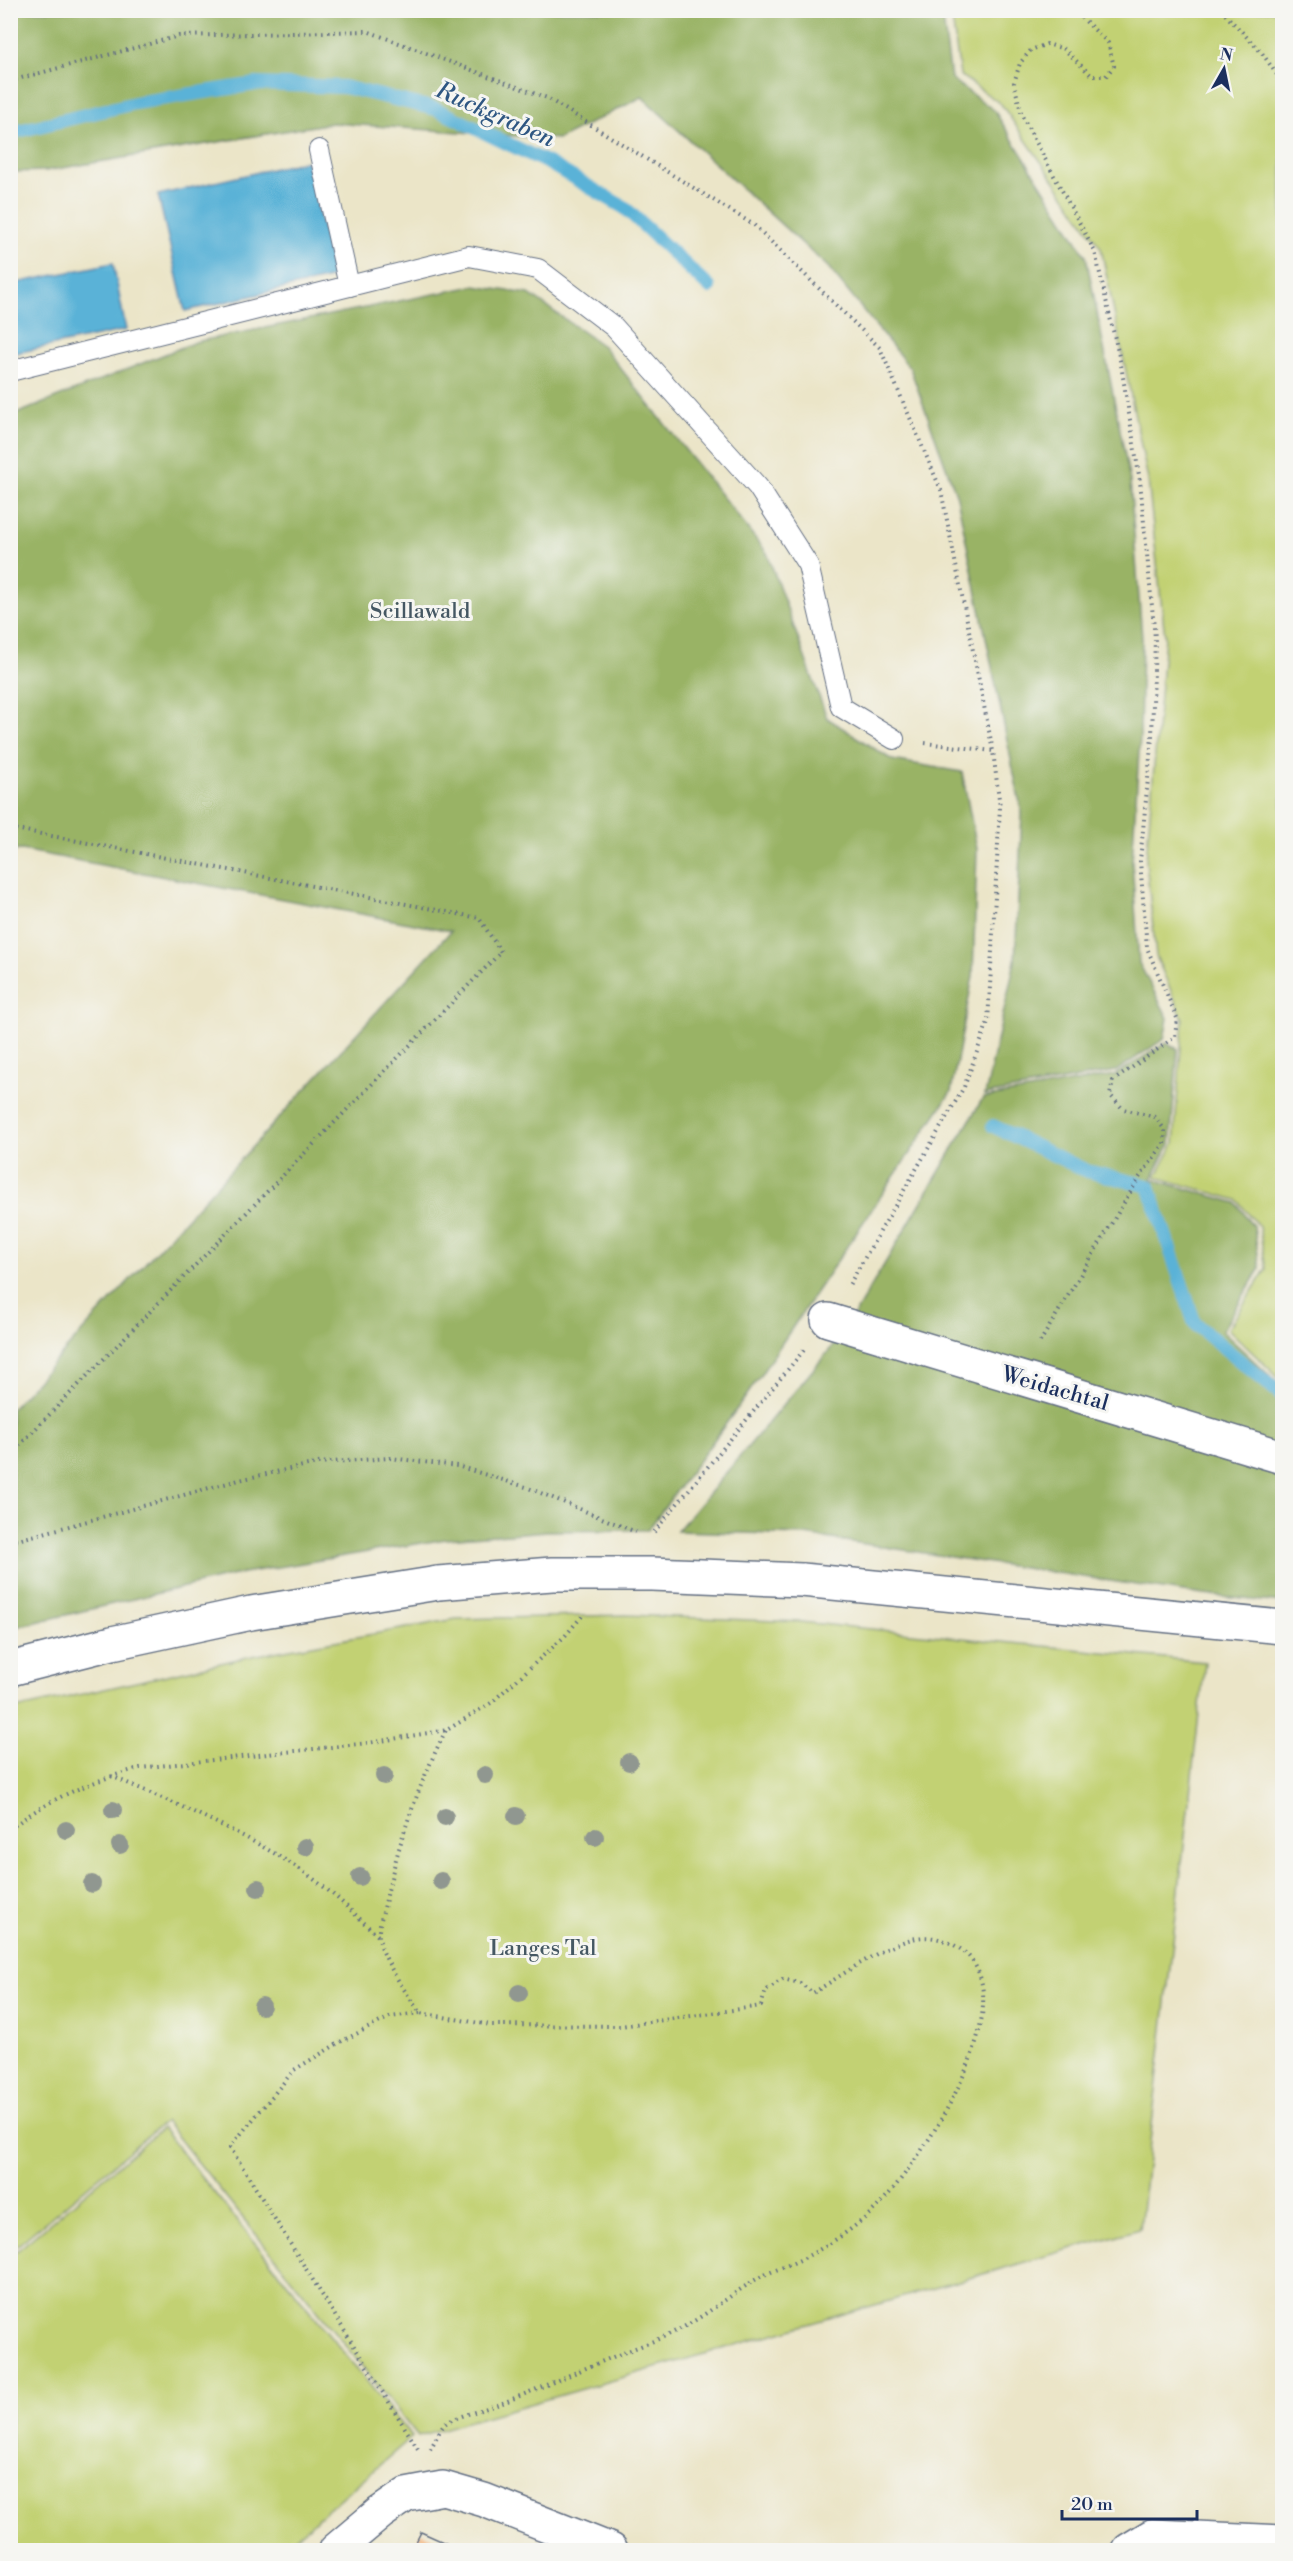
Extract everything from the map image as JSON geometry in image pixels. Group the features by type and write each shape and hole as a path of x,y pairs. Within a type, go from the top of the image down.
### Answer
{"main road":[{"name":"Weidachtal","path":"828,1320 1017,1378 1223,1437 1282,1457"},
{"path":"10,1669 251,1613 438,1583 552,1574 652,1574 802,1580 1282,1628"},
{"path":"336,2550 380,2513 406,2495 443,2488 484,2500 611,2550"},
{"path":"1129,2550 1152,2536 1282,2542"}],"lane":[{"path":"319,150 349,286"},
{"path":"10,371 469,256 538,269 614,327 758,487 808,565 841,707 894,739"}],"path":[{"path":"1017,1378 1139,1178 1164,1144 1165,1130 1155,1117 1123,1109 1110,1095 1113,1081 1175,1037 1178,1018 1146,948 1140,861 1152,736 1155,639 1140,482 1121,365 1095,252 1022,116 1014,83 1020,63 1031,50 1047,44 1064,49 1092,76 1106,76 1114,66 1108,43 1089,22 1074,10"},
{"path":"1221,10 1262,52 1282,82"},
{"path":"894,739 993,751"},
{"path":"10,828 479,918 501,952 10,1455"},
{"path":"650,1538 828,1320"},
{"path":"10,1542 238,1480 317,1463 390,1458 469,1470 526,1487 640,1533"},
{"path":"10,1829 57,1798 111,1776 171,1763 369,1743 447,1730 490,1702 565,1636 588,1609"},
{"path":"378,1936 391,1876 407,1824 424,1774 447,1730"},
{"path":"111,1776 186,1808 251,1840 302,1871 341,1901 378,1936 392,1971 420,2013 491,2025 621,2026 761,2006 766,1990 783,1979 800,1983 813,1993 882,1953 912,1939 931,1937 955,1944 966,1954 978,1971 984,1989 984,2007 977,2043 969,2062 926,2143 903,2177 875,2208 847,2231 805,2257 758,2279 677,2330 505,2402 446,2423 424,2459 231,2147 294,2070 342,2041 390,2017 420,2013"}],"green space":[{"path":"10,11 942,11 951,79 994,110 1086,256 1130,481 1142,638 1140,736 1132,862 1139,963 1168,1018 1164,1039 1116,1071 985,1095 1015,961 1022,813 957,497 910,368 828,267 642,97 559,139 332,123 45,171 11,172"},
{"path":"951,11 1282,11 1282,1381 1228,1329 1266,1269 1259,1227 1237,1200 1156,1177 1174,1143 1183,1019 1156,956 1146,861 1165,637 1148,480 1101,248 1001,104 960,75"},
{"name":"Scillawald","path":"474,286 529,294 603,346 767,553 827,718 892,760 962,772 977,849 973,976 951,1092 747,1395 648,1530 547,1531 446,1539 243,1573 11,1628 11,1409 451,931 22,850 11,851 11,416 195,342"},
{"path":"1166,1043 1178,1049 1170,1143 1152,1179 1236,1203 1254,1227 1260,1268 1222,1331 1282,1387 1282,1603 1203,1595 805,1535 677,1531 843,1334 983,1098 1115,1075"},
{"name":"Langes Tal","path":"626,1615 800,1622 1205,1662 1140,2229 418,2436 165,2121 11,2251 11,1710 252,1656 456,1619"},
{"path":"162,2128 412,2437 281,2550 11,2550 11,2256"}],"water":[{"path":"307,161 334,277 185,311 158,195"},
{"path":"113,263 126,330 11,354 11,284"}],"building":[{"path":"421,2532 461,2550 412,2550"}],"waterway":[{"name":"Ruckgraben","path":"10,133 135,103 256,84 344,87 436,109 550,164 625,208 709,287"},
{"name":"Ruckgraben","path":"993,1126 1087,1171 1149,1186 1195,1324 1282,1395"}]}
